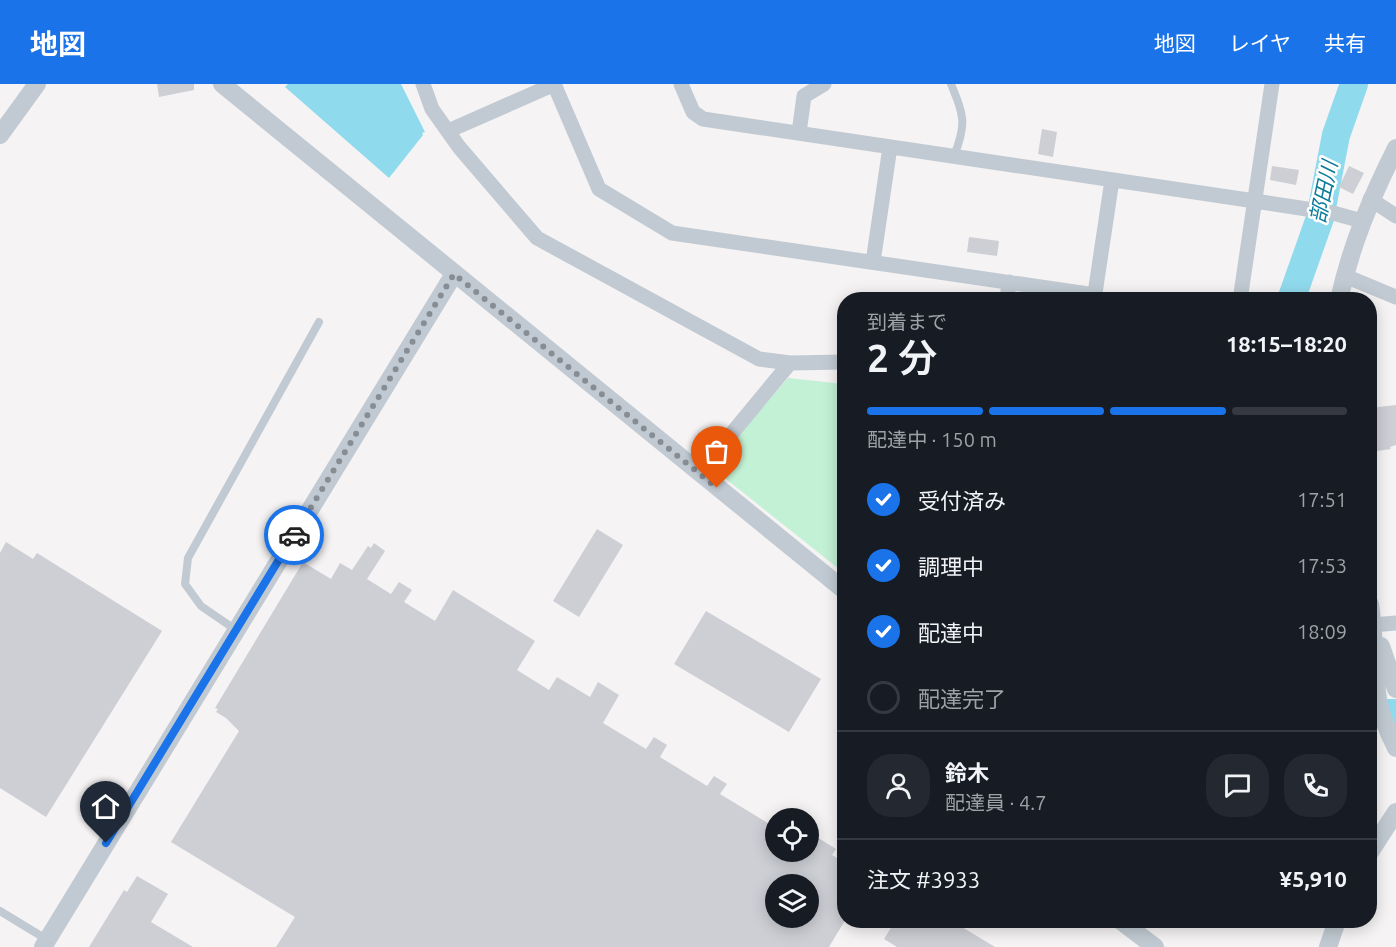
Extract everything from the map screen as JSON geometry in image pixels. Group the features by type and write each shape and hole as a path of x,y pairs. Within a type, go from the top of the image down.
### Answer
{"street":[{"path":"0,135 37,84"},
{"path":"222,84 256,114 837,584"},
{"path":"234,84 256,114"},
{"path":"423,84 432,109 459,147 537,238 759,359 790,363 837,362"},
{"path":"448,131 554,84 599,189 672,233 1066,292"},
{"path":"681,84 693,112 703,119 1308,209 1362,221"},
{"path":"799,133 804,96 824,84"},
{"path":"1241,292 1272,84"},
{"path":"873,262 890,147"},
{"path":"1342,292 1362,221 1396,148"},
{"path":"1096,292 1112,180"},
{"path":"1371,199 1396,216"},
{"path":"46,943 454,274"},
{"path":"1345,276 1396,297"},
{"path":"1008,292 1009,282"},
{"path":"699,473 790,363"},
{"path":"1377,625 1396,623"},
{"path":"1377,636 1396,689"},
{"path":"1377,684 1378,699 1386,727 1396,748"},
{"path":"1377,841 1396,812"},
{"path":"1130,928 1155,947"},
{"path":"1328,947 1335,928"}],"lane":[{"path":"951,84 963,113 963,134 954,156"},
{"path":"236,630 201,606 185,584 188,558 319,322"},
{"path":"0,911 46,943"}],"green space":[{"path":"788,378 837,383 837,567 711,467"}],"water":[{"path":"288,84 401,84 425,132 389,178 285,87"}],"building":[{"path":"157,84 194,84 194,90 159,97"},
{"path":"1042,129 1057,132 1053,157 1038,154"},
{"path":"1272,166 1299,170 1296,185 1270,180"},
{"path":"1349,166 1364,173 1353,194 1339,187"},
{"path":"969,237 999,241 997,256 967,252"},
{"path":"1396,405 1396,445 1390,447 1391,449 1377,451 1377,407"},
{"path":"597,529 623,545 579,617 553,601"},
{"path":"6,542 33,559 37,553 162,631 46,817 0,788 0,553"},
{"path":"374,543 385,551 367,579 391,594 399,582 412,590 404,602 435,621 453,590 535,641 517,670 549,690 557,677 590,697 598,682 619,695 603,723 646,749 654,737 667,745 660,757 707,786 714,776 727,784 720,794 765,821 765,862 819,862 819,838 836,849 832,855 837,858 837,928 840,928 829,947 276,947 295,917 171,842 239,731 216,712 218,709 215,708 303,562 331,579 340,563 352,570 368,546 371,548"},
{"path":"706,611 821,679 789,732 674,664"},
{"path":"137,876 168,894 151,922 193,947 89,947 124,890 127,892"},
{"path":"891,928 964,928 995,947 897,947 884,939"}],"waterway":[{"name":"部田川","path":"1294,292 1320,218 1336,135 1354,84"},
{"name":"部田川","path":"1377,713 1396,713"}],"way so far":[{"path":"294,535 454,274 717,488"}],"route":[{"path":"106,843 294,535"}]}
